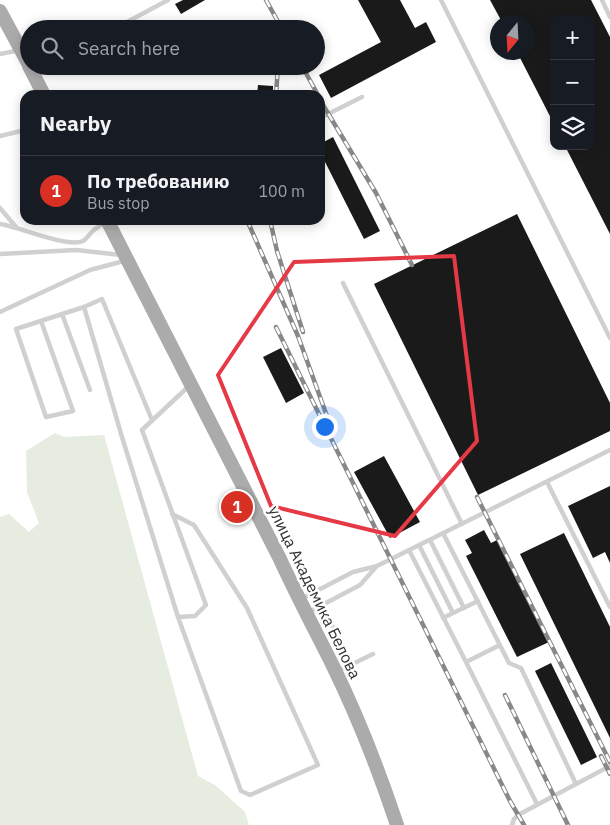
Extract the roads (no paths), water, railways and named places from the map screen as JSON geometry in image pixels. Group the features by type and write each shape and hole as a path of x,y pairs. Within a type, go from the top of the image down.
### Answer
{"main road":[{"path":"2,0 7,25"},
{"path":"0,11 20,48"},
{"path":"34,75 41,90"},
{"name":"улица Академика Белова","path":"110,225 336,672 367,743 397,825"}],"lane":[{"path":"131,20 168,0"},
{"path":"441,0 610,338"},
{"path":"602,0 610,16"},
{"path":"0,54 20,50"},
{"path":"325,116 362,97"},
{"path":"0,136 20,131"},
{"path":"0,208 17,228"},
{"path":"0,224 61,242 84,240 100,225"},
{"path":"0,254 76,250 127,258"},
{"path":"0,312 90,270 127,258"},
{"path":"343,284 462,524"},
{"path":"40,321 73,411 46,418 16,329 40,321 84,307 102,299 152,420"},
{"path":"84,307 178,617 241,791 250,796 318,765 247,608 194,525 172,514"},
{"path":"62,314 90,390"},
{"path":"178,617 195,616 206,605 142,430 191,384"},
{"path":"298,600 353,572 377,566 610,450"},
{"path":"546,482 610,607"},
{"path":"443,533 509,663 521,668 576,784"},
{"path":"430,540 464,608"},
{"path":"419,545 453,613"},
{"path":"409,550 537,804"},
{"path":"306,614 360,585 377,566"},
{"path":"315,592 352,664"},
{"path":"443,618 478,601"},
{"path":"466,662 500,644"},
{"path":"336,672 373,654"},
{"path":"512,825 518,815 610,766"}],"railway":[{"path":"266,0 277,20"},
{"path":"276,90 277,75"},
{"path":"307,75 315,90"},
{"path":"325,108 376,193 412,265"},
{"path":"249,225 298,336 328,419"},
{"path":"271,225 277,251 303,332"},
{"path":"276,327 510,801 524,825"},
{"path":"477,497 610,762"},
{"path":"505,695 568,825"},
{"path":"601,756 610,774"}],"place":[{"name":"По требованию","path":"237,507"}]}
